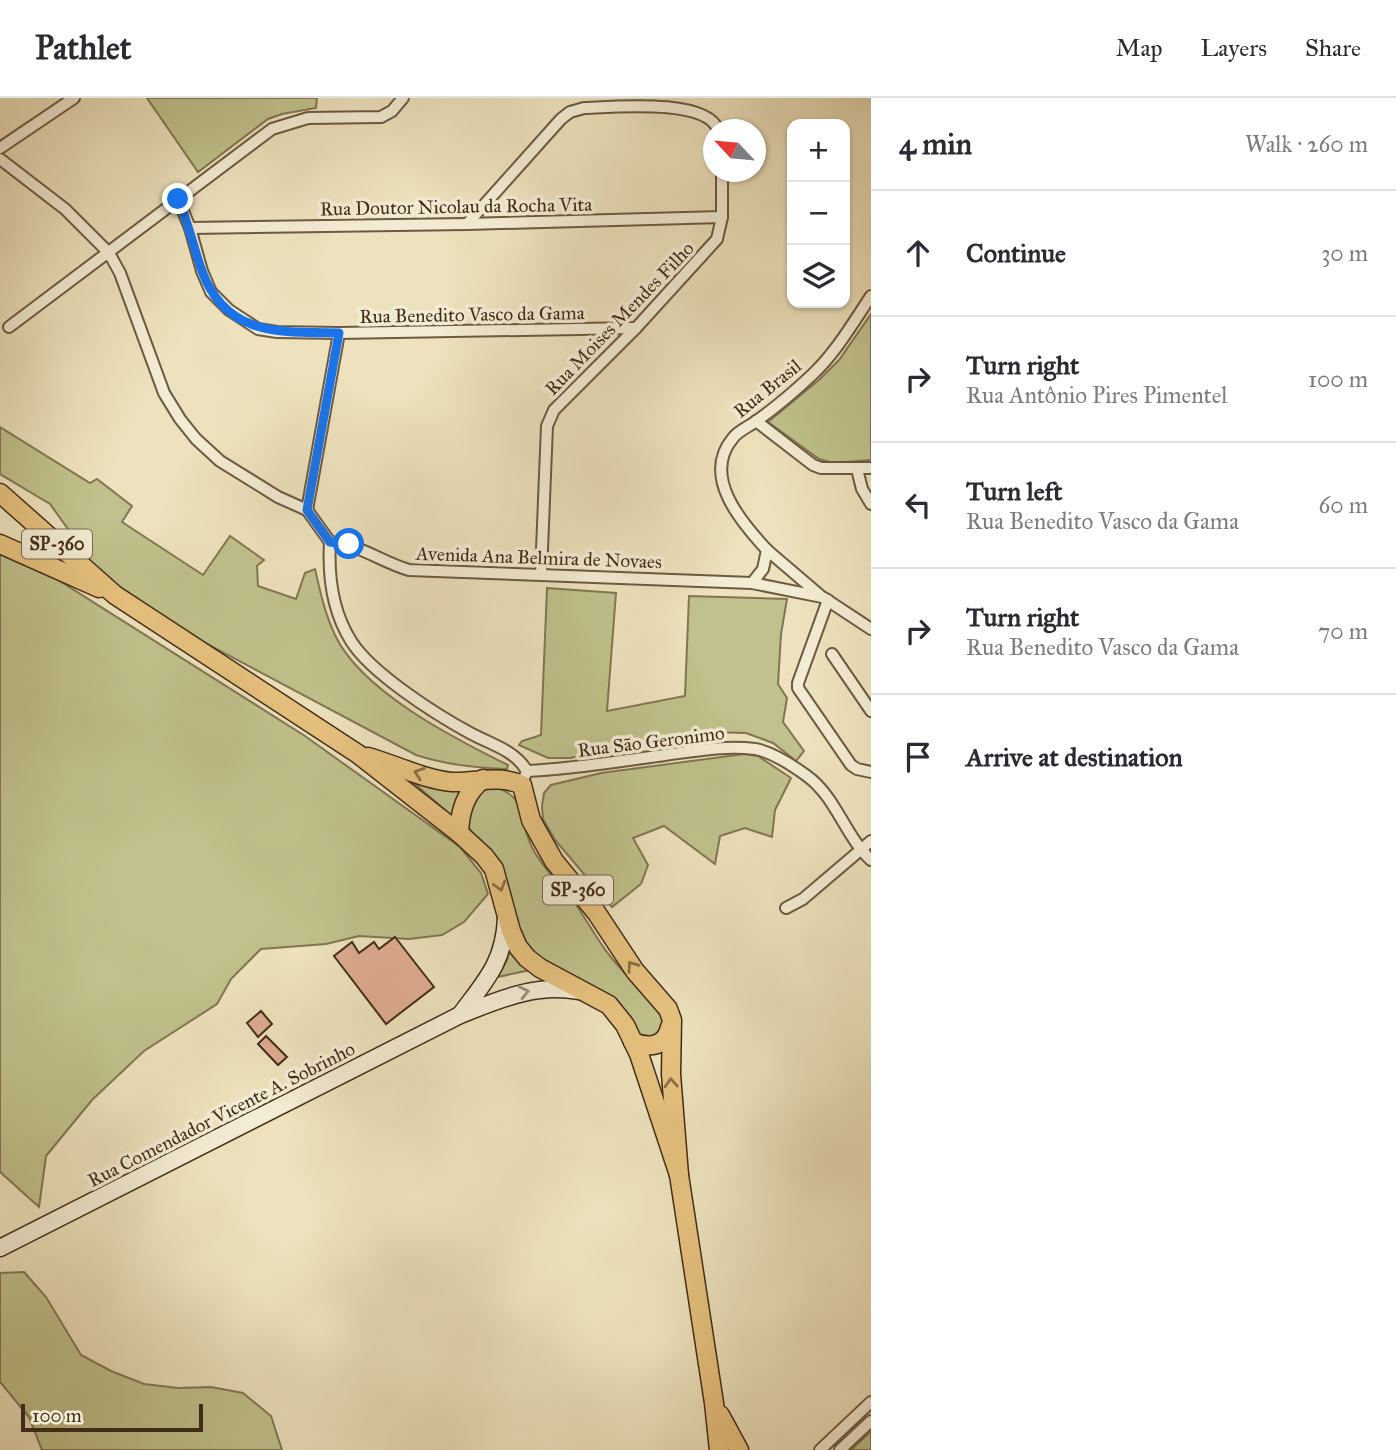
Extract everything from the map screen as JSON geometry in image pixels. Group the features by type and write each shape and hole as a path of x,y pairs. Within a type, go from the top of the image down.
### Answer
{"main road":[{"name":"SP-360","path":"0,492 115,595 358,754 459,832 494,869 518,947 527,958 540,968 591,993 617,1014 633,1042 679,1175"},
{"name":"SP-360","path":"0,544 115,595"},
{"name":"SP-360","path":"358,754 452,782 524,778 531,820 554,861 596,912 635,971 668,1009 672,1020 671,1074 679,1175 719,1450"},
{"path":"459,832 460,814 465,800 473,786 482,779"},
{"path":"633,1042 652,1046 662,1042 668,1035 672,1020"},
{"name":"SP-360","path":"714,1403 739,1450"}],"street":[{"path":"0,148 74,98"},
{"path":"9,327 272,128 308,118 382,117 392,111 403,98"},
{"path":"467,224 570,111 584,108 686,107 710,119"},
{"path":"0,159 65,209 109,253 120,273 164,393 196,439 220,461 278,497 307,510 330,542 328,569 332,593 341,621 352,642 366,659 404,690 469,732 514,755 522,762 524,778"},
{"name":"Rua Moises Mendes Filho","path":"541,574 547,426 554,410 636,328 717,239 722,217 722,182"},
{"name":"Rua Benedito Vasco da Gama","path":"178,199 211,292 243,321 258,329 276,332 339,333 636,328"},
{"name":"Rua Doutor Nicolau da Rocha Vita","path":"190,228 722,217"},
{"name":"Rua Brasil","path":"871,296 826,360 756,422 733,437 720,467 730,503 742,523 767,550 825,598 871,629"},
{"path":"307,510 339,333"},
{"path":"756,422 814,466 871,468"},
{"path":"857,469 862,489 871,504"},
{"name":"Avenida Ana Belmira de Novaes","path":"330,542 362,548 409,570 752,583 825,598"},
{"path":"752,583 763,569 767,550"},
{"path":"825,598 798,688 851,765 871,772"},
{"path":"832,654 871,711"},
{"name":"Rua São Geronimo","path":"524,778 562,769 702,750 757,750 775,756 808,776 826,794 860,850 871,860"},
{"path":"786,908 803,899 871,841"},
{"path":"460,1015 500,955 505,940 506,912"},
{"name":"Rua Comendador Vicente A. Sobrinho","path":"0,1248 460,1015 526,991 564,988 591,993"},
{"path":"820,1450 871,1402"},
{"path":"840,1450 871,1421"}],"green space":[{"path":"147,98 317,98 316,108 268,119 198,172"},
{"path":"871,314 871,460 833,463 819,459 768,422 839,360"},
{"path":"0,427 90,483 97,479 132,506 122,522 203,575 230,536 264,560 257,566 258,586 296,599 305,573 315,569 335,635 348,656 366,675 411,711 462,742 508,765 507,769 461,765 416,755 115,595 50,504 0,474"},
{"path":"0,554 58,580 305,736 460,847 481,873 488,894 464,922 442,935 409,939 359,936 326,944 261,949 231,979 217,1004 144,1051 92,1100 46,1156 39,1207 0,1172"},
{"path":"547,588 616,593 607,711 685,696 689,596 787,599 781,634 778,684 787,698 783,722 804,751 796,761 773,743 746,733 708,732 570,758 548,758 519,745 522,741 541,735"},
{"path":"744,754 758,756 791,778 775,810 772,837 745,828 720,836 715,864 664,826 633,838 648,865 641,884 612,907 555,840 543,819 544,793 551,785 601,773"},
{"path":"414,783 468,784 455,819"},
{"path":"494,787 513,797 522,813 529,841 538,858 574,902 610,956 662,1012 665,1019 656,1039 641,1038 528,949 516,922 506,877 497,862 473,836 468,825 469,803 484,789"},
{"path":"511,946 530,970 498,977 507,960"},
{"path":"24,1272 46,1297 81,1355 144,1384 178,1388 211,1387 243,1393 271,1416 282,1450 42,1450 29,1417 0,1382 0,1273"},
{"path":"871,1431 871,1450 851,1450"}],"building":[{"path":"395,937 434,987 386,1024 334,956 352,942 359,953 374,942 379,949"},
{"path":"261,1011 272,1024 258,1037 247,1023"},
{"path":"266,1036 287,1057 278,1065 258,1044"}],"route":[{"path":"178,199 211,292 229,310 258,329 276,332 339,333 307,510 330,542 349,544"}]}
